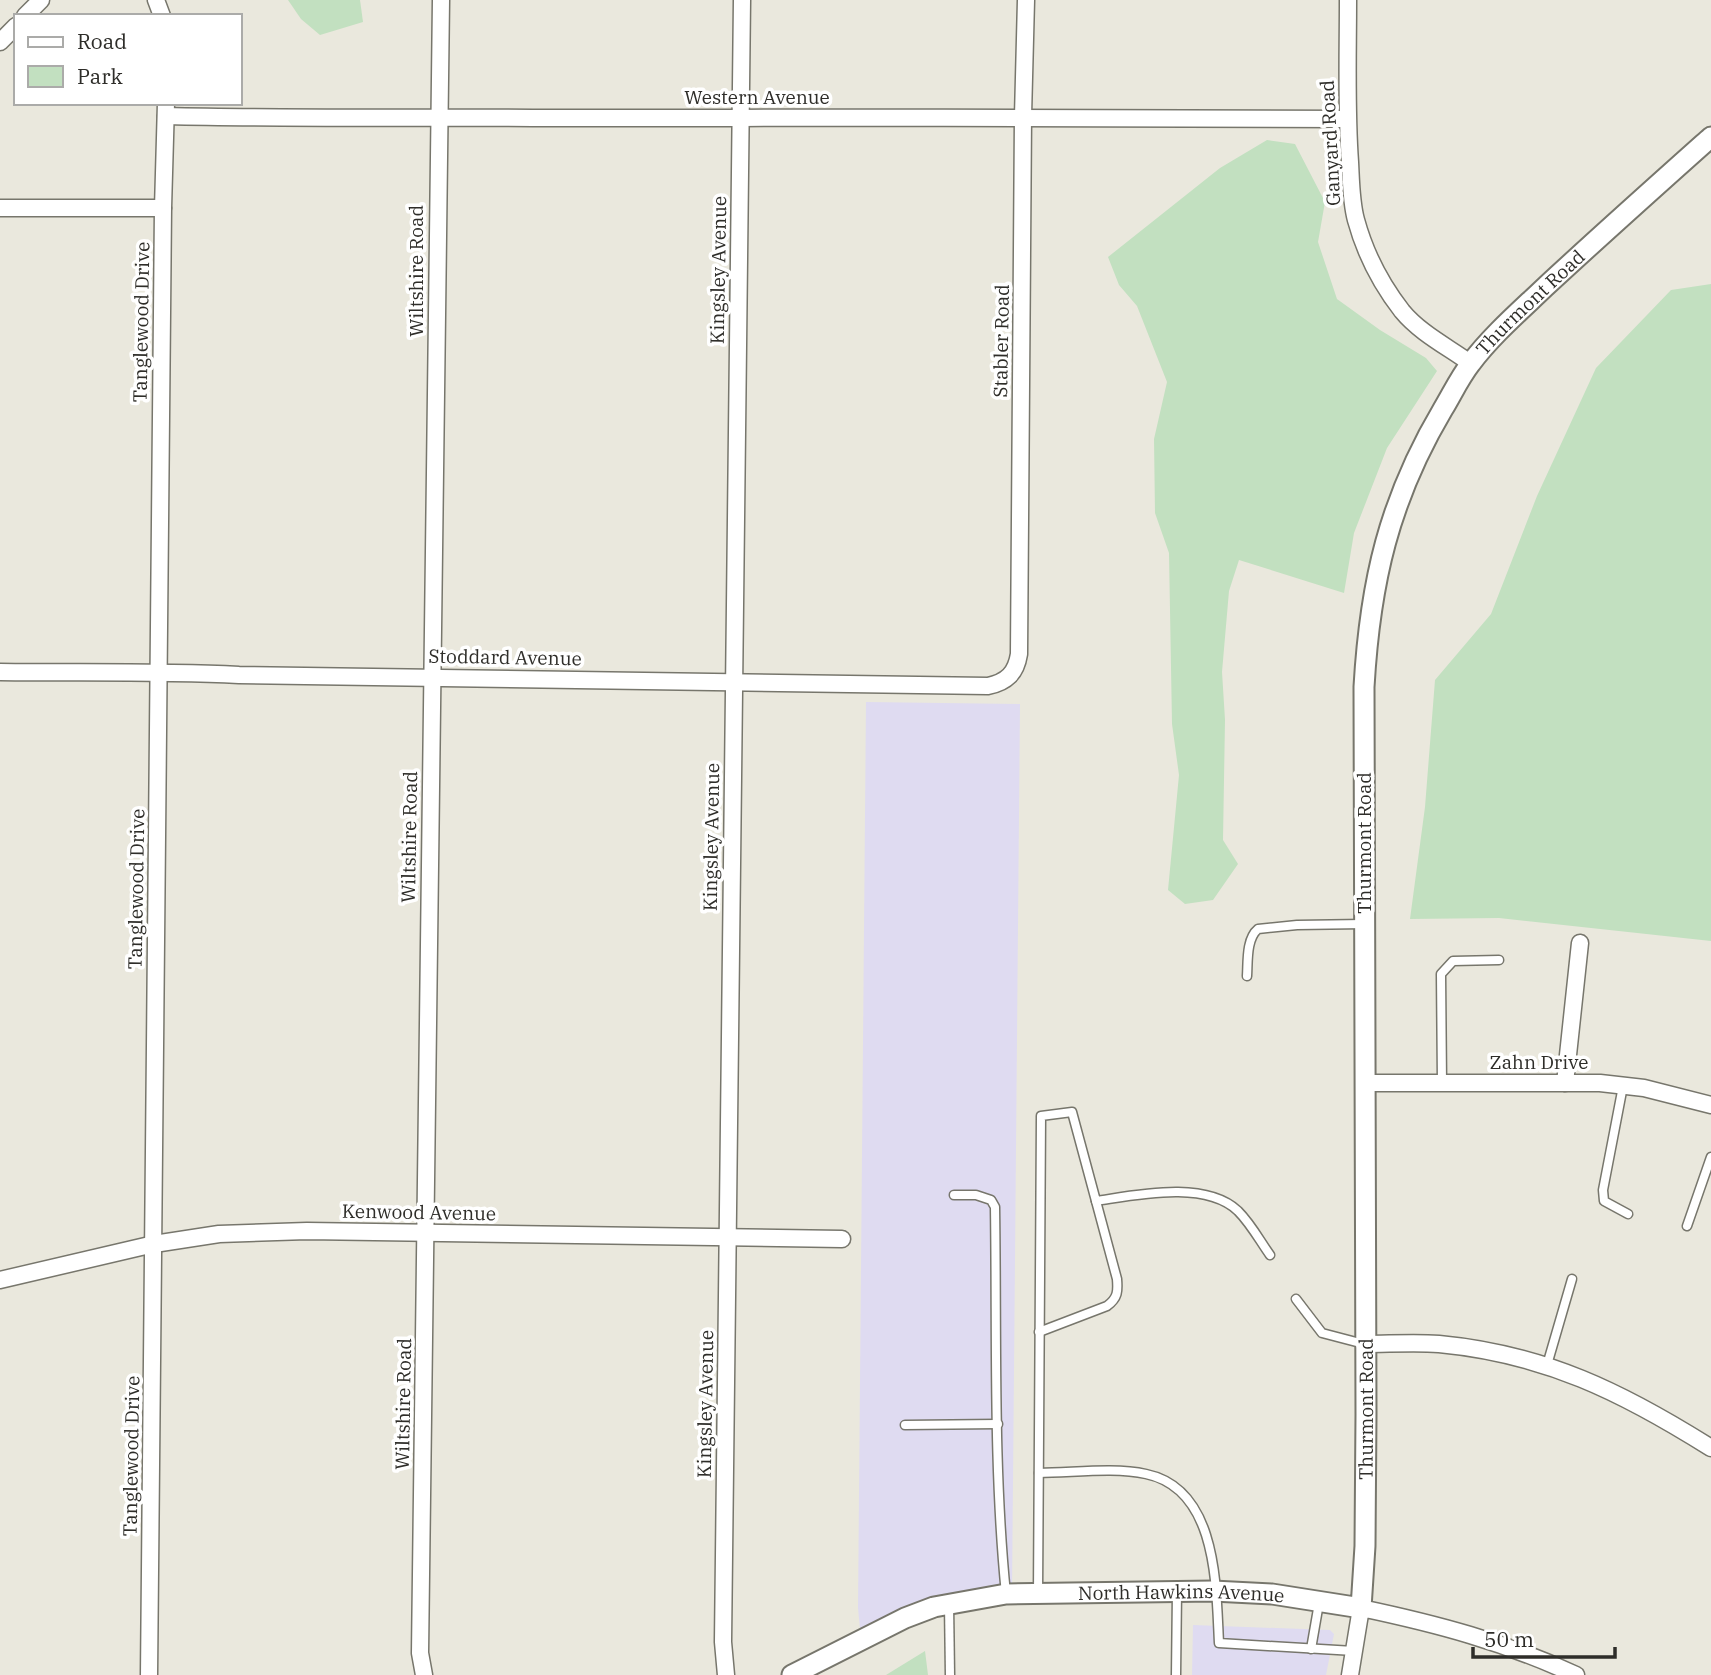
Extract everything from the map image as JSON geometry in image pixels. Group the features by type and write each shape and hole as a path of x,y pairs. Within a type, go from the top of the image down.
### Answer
{"street":[{"path":"27,14 41,0"},
{"name":"Wiltshire Road","path":"424,1675 420,1653 441,0"},
{"name":"Kingsley Avenue","path":"726,1675 723,1642 742,0"},
{"name":"Stabler Road","path":"1007,678 1017,668 1019,654 1026,0"},
{"name":"Ganyard Road","path":"1348,0 1347,120 1355,218 1371,262 1403,312 1417,326 1471,363"},
{"path":"0,41 14,28"},
{"name":"Western Avenue","path":"166,110 438,118 920,119 1023,116 1347,120"},
{"name":"Tanglewood Drive","path":"149,1675 166,110"},
{"name":"Thurmont Road","path":"1350,1675 1361,1608 1365,1546 1364,687 1372,599 1385,541 1406,482 1435,424 1471,363 1535,296 1711,137"},
{"path":"0,208 163,208"},
{"name":"Stoddard Avenue","path":"0,672 159,671 239,675 988,686 1003,683 1007,678"},
{"path":"1566,1083 1580,943"},
{"name":"Zahn Drive","path":"1364,1083 1600,1083 1679,1096 1711,1105"},
{"name":"Kenwood Avenue","path":"0,1280 154,1244 219,1234 307,1231 842,1240"},
{"path":"1364,1344 1436,1343 1480,1348 1547,1365 1611,1390 1656,1413 1711,1448"},
{"name":"North Hawkins Avenue","path":"792,1675 905,1618 949,1604 1006,1594 1217,1591 1319,1600 1433,1623 1492,1640 1576,1675"}],"lane":[{"path":"1247,976 1251,940 1253,932 1258,929 1297,925 1364,924"},
{"path":"1442,1083 1441,974 1452,961 1499,960"},
{"path":"1623,1086 1603,1190 1604,1201 1628,1214"},
{"path":"1038,1594 1039,1332 1041,1116 1072,1112 1118,1291 1115,1300 1107,1306 1039,1332"},
{"path":"1687,1226 1711,1157"},
{"path":"1096,1201 1167,1192 1190,1193 1222,1200 1237,1210 1270,1255"},
{"path":"954,1195 976,1195 991,1200 995,1207 998,1424 1006,1594"},
{"path":"1547,1365 1572,1279"},
{"path":"1296,1299 1322,1332 1364,1344"},
{"path":"905,1425 998,1424"},
{"path":"1039,1473 1134,1472 1149,1474 1174,1485 1191,1505 1210,1543 1215,1563 1219,1643 1354,1651"},
{"path":"1176,1675 1177,1592"},
{"path":"1311,1649 1319,1600"},
{"path":"949,1604 950,1675"}],"shaded area":[{"path":"866,702 1020,704 1012,1594 861,1639 858,1608"},
{"path":"1193,1625 1330,1630 1334,1634 1326,1675 1192,1675"}],"green space":[{"path":"288,0 360,0 363,22 320,35 301,19"},
{"path":"1267,140 1295,144 1325,202 1318,242 1337,299 1426,358 1437,371 1387,448 1354,533 1344,593 1239,560 1229,591 1222,672 1225,720 1223,840 1238,864 1213,900 1185,904 1168,890 1179,775 1172,724 1169,553 1155,513 1154,439 1167,382 1137,306 1119,285 1108,257 1220,168"},
{"path":"1711,284 1711,941 1499,918 1410,919 1425,807 1435,680 1491,614 1537,496 1596,368 1671,290"},
{"path":"925,1651 928,1675 886,1675"}]}
